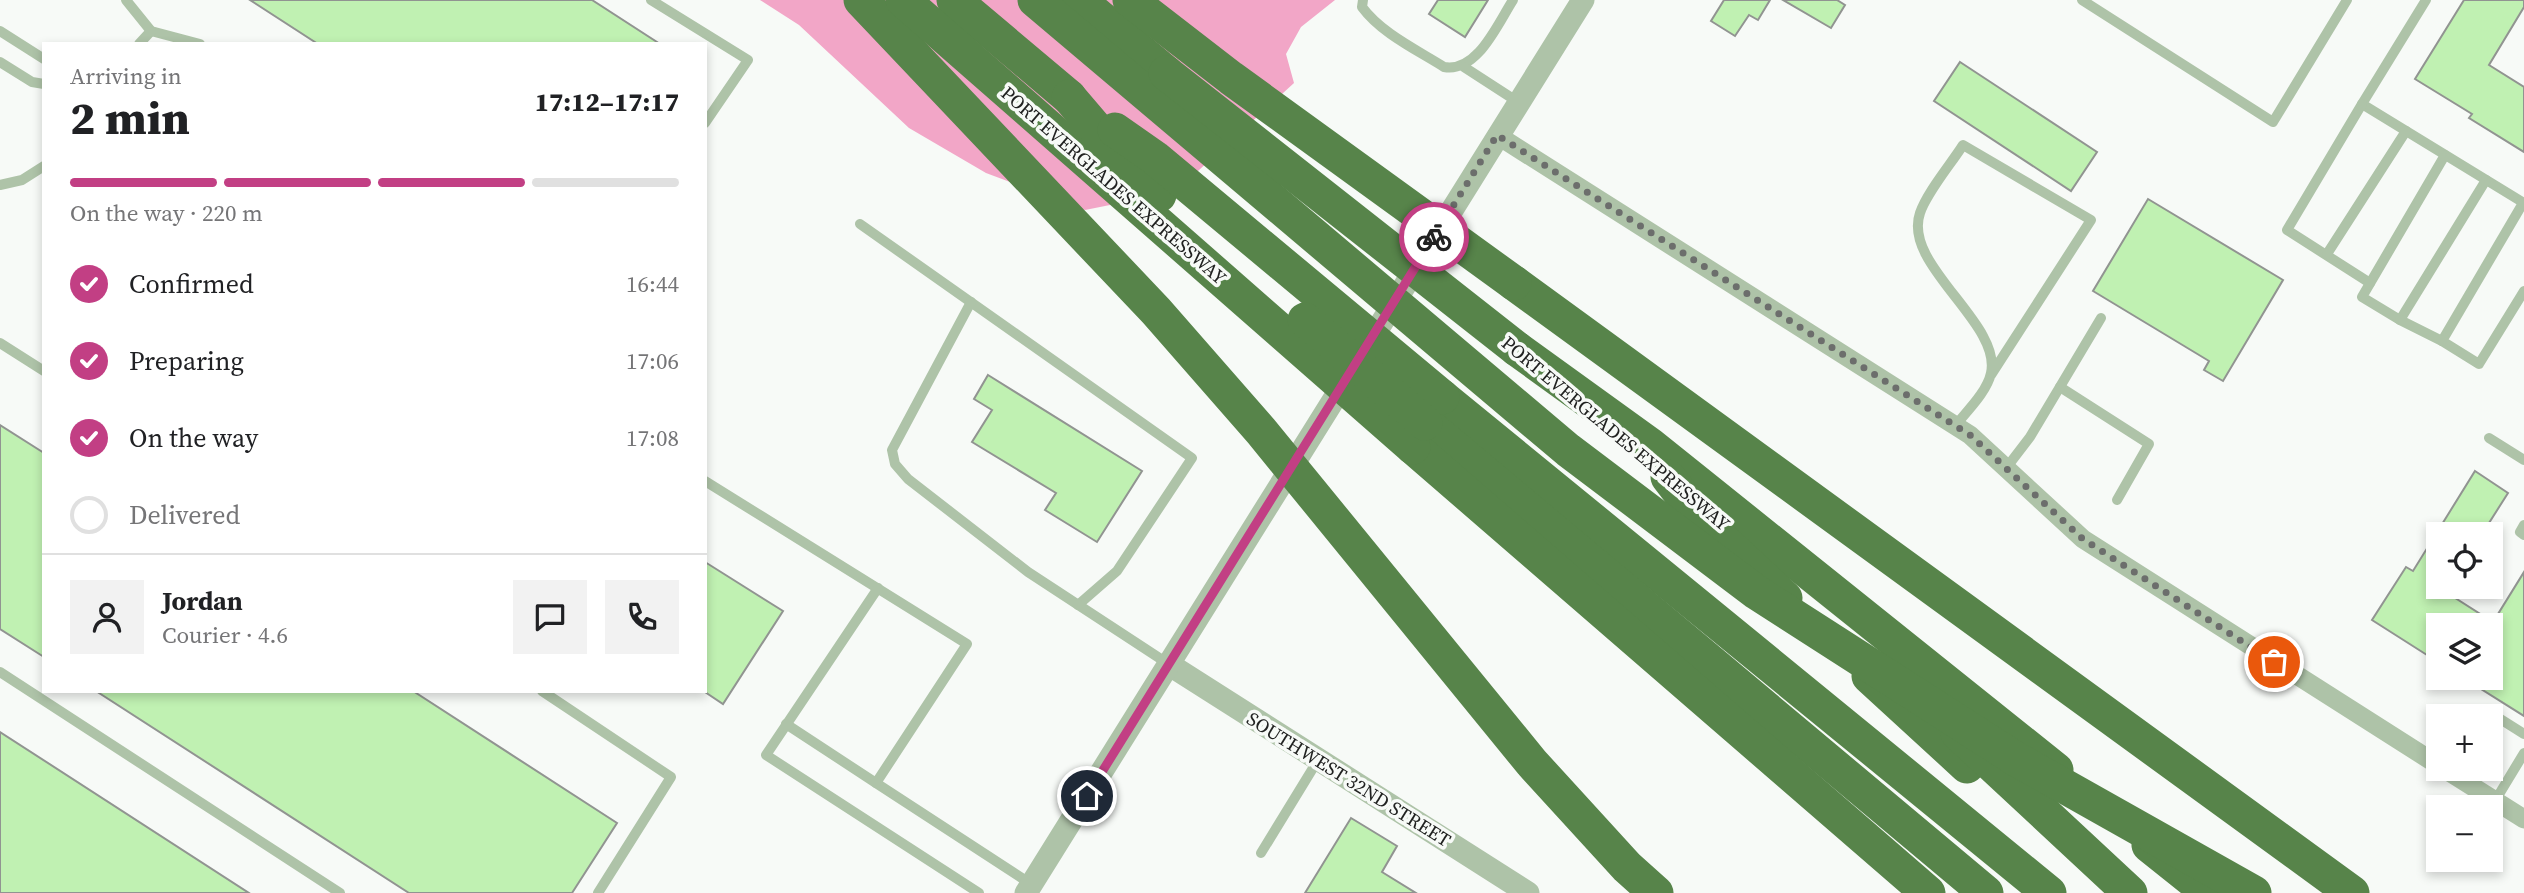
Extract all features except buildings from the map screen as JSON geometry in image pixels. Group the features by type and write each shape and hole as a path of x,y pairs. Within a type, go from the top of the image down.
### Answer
{"highway":[{"path":"861,0 1156,311 1261,431 1532,763 1627,866 1656,893"},
{"name":"PORT EVERGLADES EXPRESSWAY","path":"903,0 1427,422 1928,893"},
{"path":"954,0 1069,97 1154,158 1427,422 1986,893"},
{"path":"1035,0 1568,450 1755,592 2016,759 2254,893"},
{"name":"PORT EVERGLADES EXPRESSWAY","path":"1079,0 1177,81 1517,349 1664,472 1900,679 2130,893"},
{"path":"1130,0 1231,78 2352,893"},
{"path":"1517,349 1650,445 2208,893"},
{"path":"1427,422 2049,893"},
{"path":"1664,472 1702,522 2027,822 2098,893"}],"street":[{"path":"1029,888 1583,0"},
{"path":"1497,135 1955,426 2007,467 2061,521 2110,558 2426,757"},
{"name":"SOUTHWEST 32ND STREET","path":"1170,665 1528,893"},
{"path":"2463,781 2486,795"},
{"path":"2503,806 2524,819"}],"lane":[{"path":"126,0 151,31 192,42"},
{"path":"651,0 748,60 707,120"},
{"path":"1363,0 1362,7 1368,14 1398,37 1444,67 1464,68 1518,102"},
{"path":"1464,68 1513,0"},
{"path":"2082,0 2273,122 2347,0"},
{"path":"2370,283 2287,230 2426,0"},
{"path":"0,31 42,58"},
{"path":"141,42 151,31"},
{"path":"0,62 33,82 42,84"},
{"path":"2362,104 2524,203 2442,341"},
{"path":"2327,254 2406,131"},
{"path":"1955,426 1991,375 2091,220 1963,145 1919,214 1921,250 1985,340 1992,360 1991,375"},
{"path":"2445,155 2362,297 2479,364 2524,291"},
{"path":"0,186 22,180 42,167"},
{"path":"2400,320 2486,180"},
{"path":"860,224 1192,458 1117,571 1078,605"},
{"path":"971,302 892,450 895,464 908,479 1028,572 1170,665"},
{"path":"2007,467 2030,437 2101,318"},
{"path":"0,343 42,371"},
{"path":"2060,387 2149,444 2117,500"},
{"path":"2489,438 2524,460"},
{"path":"707,482 967,644 876,783"},
{"path":"2524,525 2520,532 2524,535"},
{"path":"878,588 765,755 979,893"},
{"path":"0,672 340,893"},
{"path":"545,693 671,777 598,893"},
{"path":"2503,721 2524,734"},
{"path":"786,724 1029,888"},
{"path":"2499,795 2524,752"},
{"path":"1261,853 1318,760"}],"shaded area":[{"path":"760,0 1335,0 1301,27 1286,54 1294,83 1175,192 1085,210 986,173 909,128 799,25"}],"way so far":[{"path":"1434,237 1497,135 1970,435 2083,539 2274,662"}],"route":[{"path":"1087,796 1434,237"}]}
